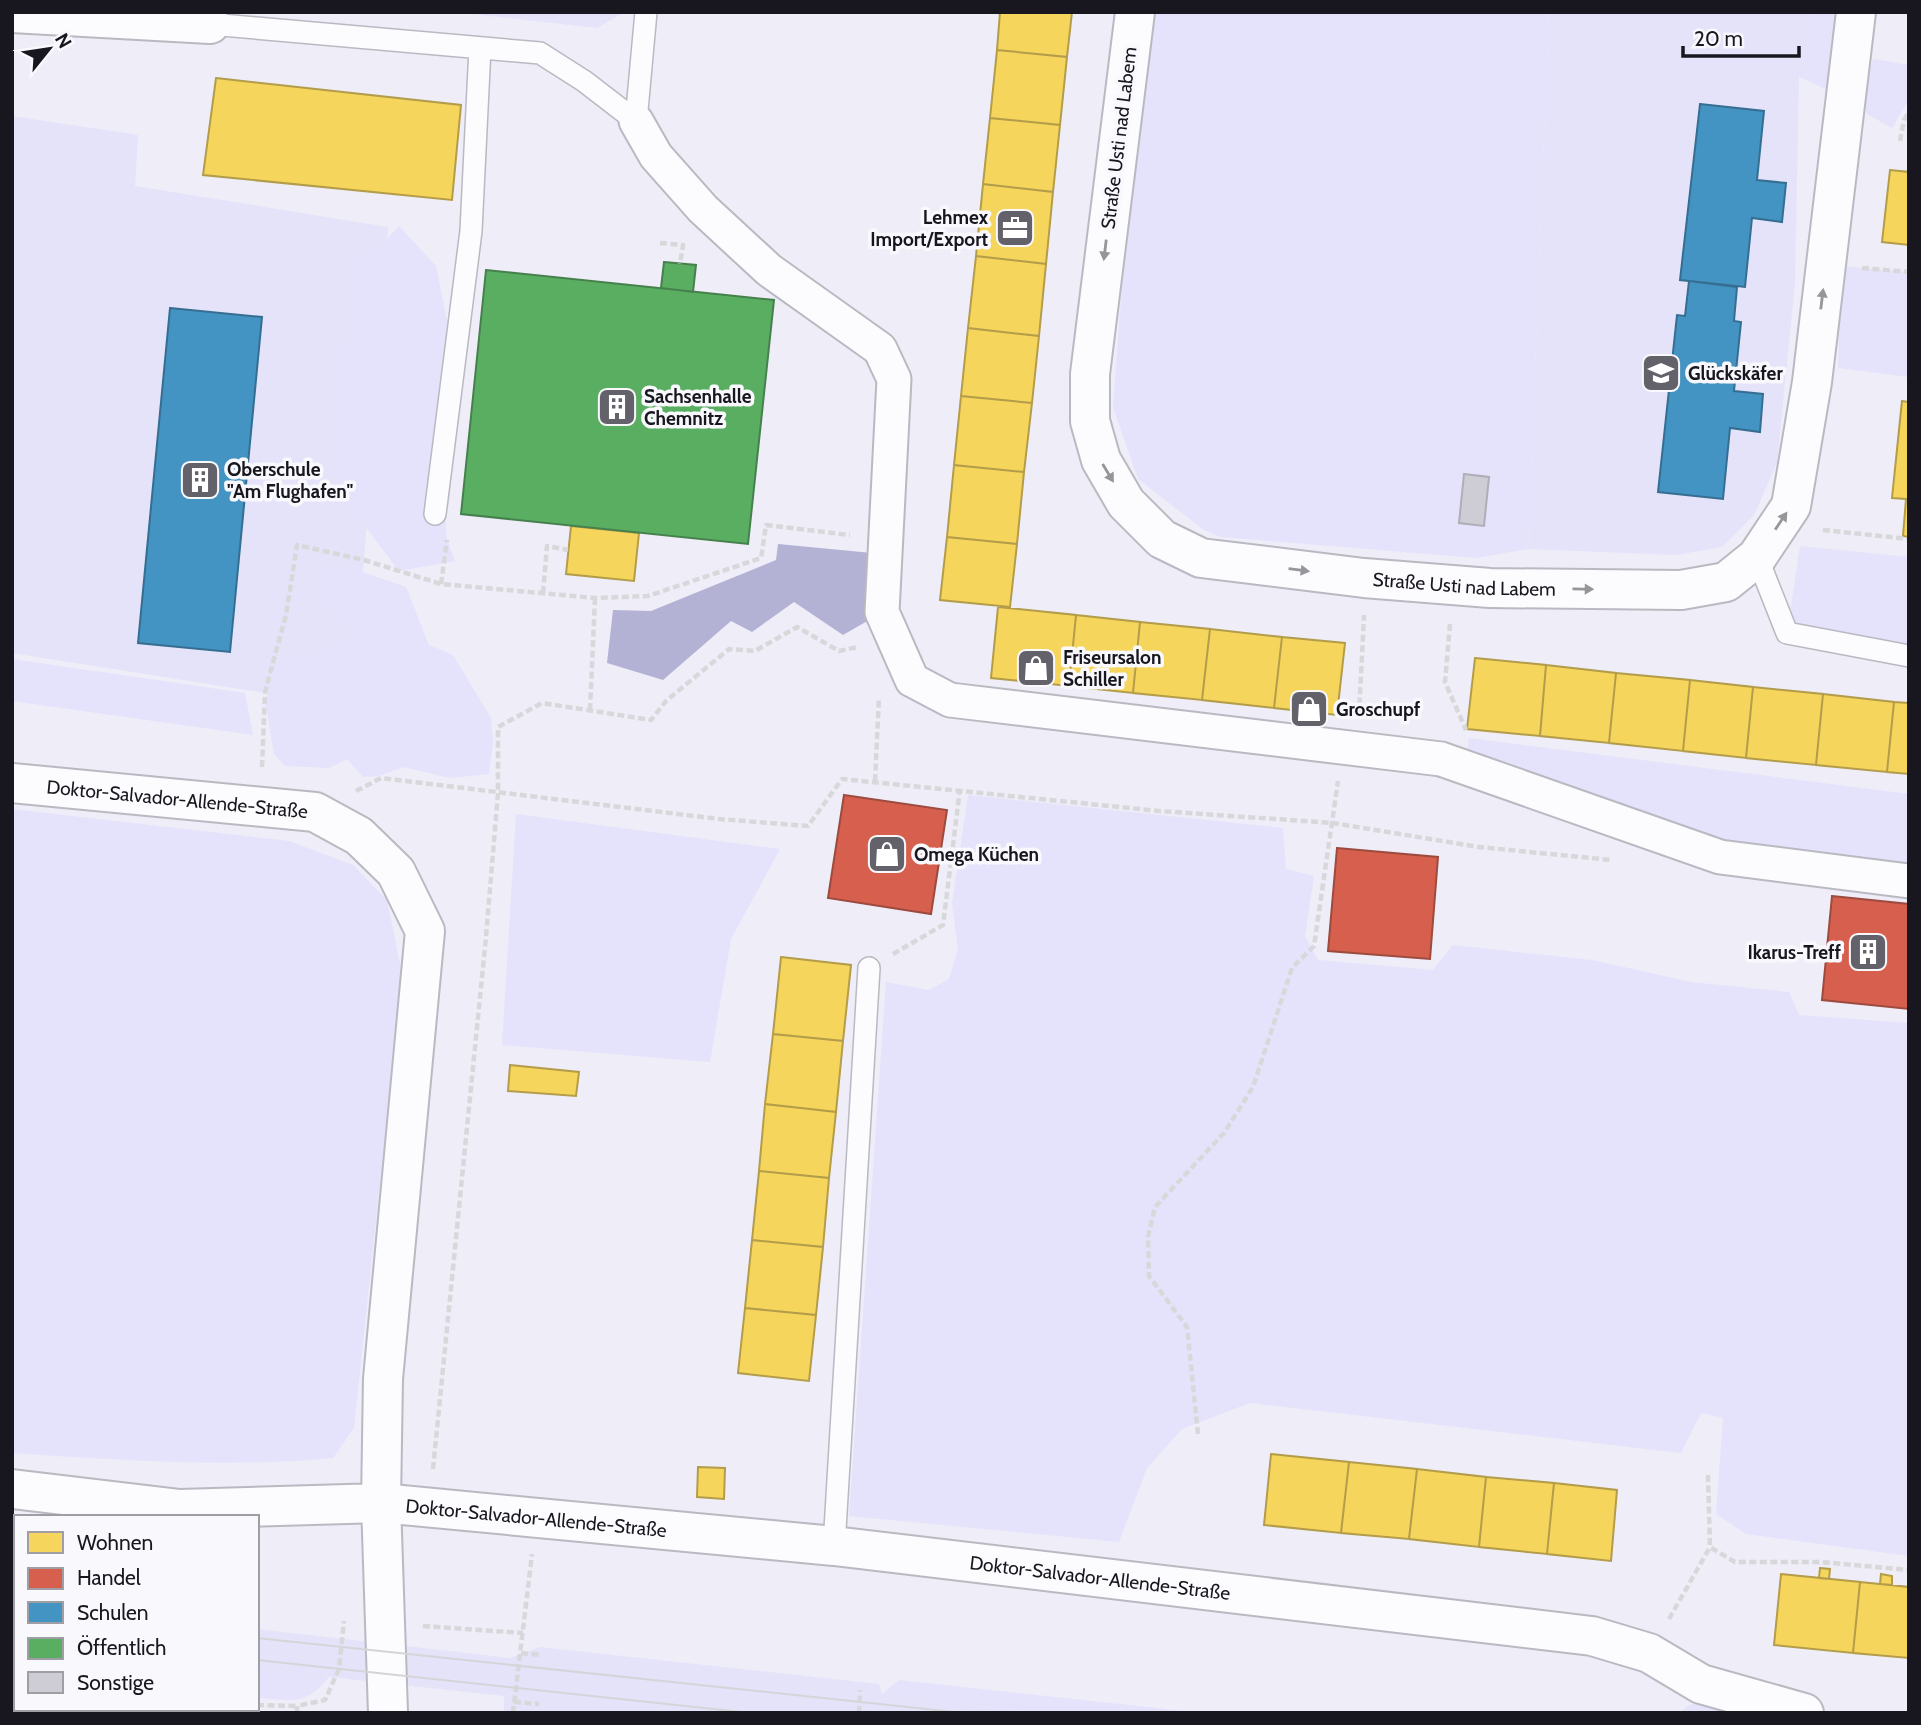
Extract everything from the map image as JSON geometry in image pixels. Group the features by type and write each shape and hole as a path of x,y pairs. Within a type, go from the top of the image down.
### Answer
{"street":[{"name":"Straße Usti nad Labem","path":"1135,12 1090,374 1090,421 1101,460 1126,503 1161,539 1201,558 1364,578 1490,588 1681,590 1726,582 1757,557 1791,506 1812,382 1856,12"},
{"path":"12,13 210,18"},
{"path":"636,121 656,156 731,235 769,270 880,349 894,379 882,612 912,680 950,700 1441,759 1720,857 1909,881"},
{"name":"Doktor-Salvador-Allende-Straße","path":"12,783 315,811 359,836 396,872 425,931 383,1379 381,1503 388,1713"},
{"name":"Doktor-Salvador-Allende-Straße","path":"12,1489 180,1509 381,1503 834,1546 1592,1636 1649,1653 1701,1684 1804,1713"}],"lane":[{"path":"636,121 646,12"},
{"path":"210,18 540,53 584,81 636,121"},
{"path":"435,514 471,231 480,48"},
{"path":"1757,557 1787,633 1909,656"},
{"path":"834,1546 869,968"}],"path":[{"path":"1900,141 1909,112"},
{"path":"660,243 683,246 680,264"},
{"path":"435,514 447,540 441,584"},
{"path":"261,807 265,692 286,615 297,545 441,584 596,598 648,596 761,558 766,525 886,540"},
{"path":"1779,525 1909,539"},
{"path":"543,593 547,546 568,550"},
{"path":"1198,1434 1187,1327 1149,1276 1148,1237 1155,1207 1224,1133 1253,1087 1292,968 1314,946 1333,823 1363,675 1364,578"},
{"path":"1441,759 1469,738 1445,682 1453,584"},
{"path":"590,710 596,598"},
{"path":"429,1508 498,793 498,727 542,703 651,720 666,701 729,649 755,651 797,626 839,651 860,646"},
{"path":"875,781 877,743"},
{"path":"315,811 381,778 719,819 808,826 842,779 1159,811 1333,823 1479,847 1615,860"},
{"path":"869,968 943,925 960,789"},
{"path":"1649,1653 1710,1547 1708,1475"},
{"path":"513,1713 536,1518"},
{"path":"1710,1547 1735,1562 1887,1572 1909,1570"},
{"path":"521,1653 542,1655"},
{"path":"859,1713 860,1690"},
{"path":"514,1702 539,1704"},
{"path":"259,1705 297,1706"}],"shaded area":[{"path":"454,12 625,12 597,28"},
{"path":"1145,12 1549,12 1528,549 1476,558 1221,537 1204,530 1138,479 1113,407 1141,24"},
{"name":"Glückskäfer","path":"1549,12 1813,12 1799,77 1795,283 1777,463 1754,515 1722,547 1676,555 1528,549"},
{"path":"1813,12 1839,12 1830,91 1799,77"},
{"path":"1873,59 1909,65 1909,99 1892,128 1867,114 1862,95"},
{"path":"12,116 138,135 135,186 388,227 364,560 348,706 12,653"},
{"path":"399,226 436,266 451,340 445,510 447,540 455,561 399,571 354,512 327,461 357,257 376,251"},
{"path":"1841,266 1909,272 1909,377 1838,368"},
{"path":"778,544 872,553 869,620 843,635 794,602 752,632 731,621 663,680 607,663 613,610 651,611 776,560"},
{"path":"1800,546 1909,557 1909,656 1787,633"},
{"path":"334,562 406,587 429,645 453,655 491,718 493,742 489,774 450,778 403,767 379,776 363,777 347,759 329,768 285,766 274,754 265,700 284,652 318,655 351,631 324,609 311,585"},
{"path":"12,659 245,693 253,735 12,701"},
{"path":"1469,738 1909,794 1909,869 1729,845 1468,754"},
{"path":"968,795 1283,828 1286,869 1314,876 1305,936 1318,960 1433,970 1453,945 1592,960 1691,982 1789,992 1799,1015 1909,1023 1909,1556 1746,1534 1716,1514 1723,1418 1701,1413 1681,1453 1250,1403 1182,1429 1147,1468 1119,1542 849,1516 886,982 929,990 949,979 958,949 952,903"},
{"path":"12,809 289,841 353,865 387,900 402,974 354,1428 333,1458 213,1463 12,1453"},
{"path":"516,814 780,849 731,939 710,1062 502,1045"},
{"path":"259,1629 510,1658 540,1647 879,1684 882,1695 1040,1713 512,1713 504,1711 504,1696 259,1669"},
{"path":"259,1669 329,1677 313,1693 289,1700 259,1698"},
{"path":"899,1680 1203,1713 1040,1713 881,1695"},
{"path":"1704,1701 1740,1713 1680,1713 1687,1706"}],"building: Wohnen":[{"path":"1000,12 1072,12 1067,57 997,50"},
{"path":"997,50 1067,57 1060,125 990,118"},
{"path":"216,78 461,105 452,200 203,175"},
{"path":"990,118 1060,125 1053,192 983,184"},
{"path":"1890,170 1909,172 1909,245 1882,242"},
{"path":"983,184 1053,192 1046,264 976,256"},
{"path":"976,256 1046,264 1039,336 968,328"},
{"path":"968,328 1039,336 1032,403 961,396"},
{"path":"961,396 1032,403 1024,472 954,465"},
{"path":"1902,401 1909,402 1909,537 1903,536 1906,499 1892,498"},
{"path":"954,465 1024,472 1017,544 947,537"},
{"path":"571,526 639,533 634,581 566,574"},
{"path":"947,537 1017,544 1010,607 940,600"},
{"path":"998,607 1076,615 1069,686 991,678"},
{"path":"1076,615 1140,622 1133,693 1069,686"},
{"path":"1140,622 1210,629 1202,700 1133,693"},
{"path":"1210,629 1282,637 1274,708 1202,700"},
{"path":"1282,637 1345,643 1337,715 1274,708"},
{"path":"1475,658 1546,665 1540,736 1467,729"},
{"path":"1546,665 1616,673 1609,743 1540,736"},
{"path":"1616,673 1690,680 1683,751 1609,743"},
{"path":"1690,680 1753,687 1746,758 1683,751"},
{"path":"1753,687 1823,694 1816,765 1746,758"},
{"path":"1823,694 1894,702 1887,772 1816,765"},
{"path":"1894,702 1909,703 1909,774 1887,772"},
{"path":"781,957 851,965 843,1041 773,1034"},
{"path":"773,1034 843,1041 836,1112 765,1104"},
{"path":"510,1065 579,1072 576,1096 508,1091"},
{"path":"765,1104 836,1112 829,1178 759,1171"},
{"path":"759,1171 829,1178 823,1247 752,1240"},
{"path":"752,1240 823,1247 816,1315 745,1308"},
{"path":"745,1308 816,1315 809,1381 738,1373"},
{"path":"1271,1454 1349,1462 1341,1533 1264,1525"},
{"path":"1349,1462 1417,1469 1409,1539 1341,1533"},
{"path":"698,1467 725,1468 724,1499 697,1497"},
{"path":"1417,1469 1486,1477 1479,1547 1409,1539"},
{"path":"1486,1477 1554,1483 1547,1554 1479,1547"},
{"path":"1554,1483 1617,1490 1611,1561 1547,1554"},
{"path":"1820,1568 1830,1569 1829,1579 1819,1578"},
{"path":"1781,1574 1860,1582 1853,1653 1774,1645"},
{"path":"1881,1574 1892,1576 1892,1585 1880,1584"},
{"path":"1860,1582 1909,1587 1909,1658 1853,1653"}],"building: Handel":[{"name":"Omega Küchen","path":"844,795 947,810 931,914 828,898"},
{"path":"1337,848 1438,857 1430,959 1328,951"},
{"name":"Ikarus-Treff","path":"1832,896 1909,904 1909,1009 1822,1000"}],"building: Schulen":[{"path":"1700,104 1764,111 1757,180 1786,183 1782,222 1752,218 1745,287 1680,280"},
{"path":"1689,281 1737,287 1734,321 1741,322 1734,391 1763,394 1760,432 1730,428 1723,499 1658,492 1677,315 1685,316"},
{"name":"Oberschule \"Am Flughafen\"","path":"170,308 262,317 230,652 138,643"}],"building: Öffentlich":[{"path":"664,262 696,265 693,292 661,288"},
{"name":"Sachsenhalle Chemnitz","path":"486,270 774,300 748,544 461,514"}],"building: Sonstige":[{"path":"1464,474 1489,477 1484,526 1459,523"}],"tram line":[{"path":"259,1638 964,1713"},
{"path":"259,1660 751,1713"}],"place":[{"name":"Lehmex Import/Export","path":"1015,228"},
{"name":"Glückskäfer","path":"1661,373"},
{"name":"Sachsenhalle Chemnitz","path":"617,407"},
{"name":"Oberschule \"Am Flughafen\"","path":"200,480"},
{"name":"Friseursalon Schiller","path":"1036,668"},
{"name":"Groschupf","path":"1309,709"},
{"name":"Omega Küchen","path":"887,854"},
{"name":"Ikarus-Treff","path":"1868,952"}]}
